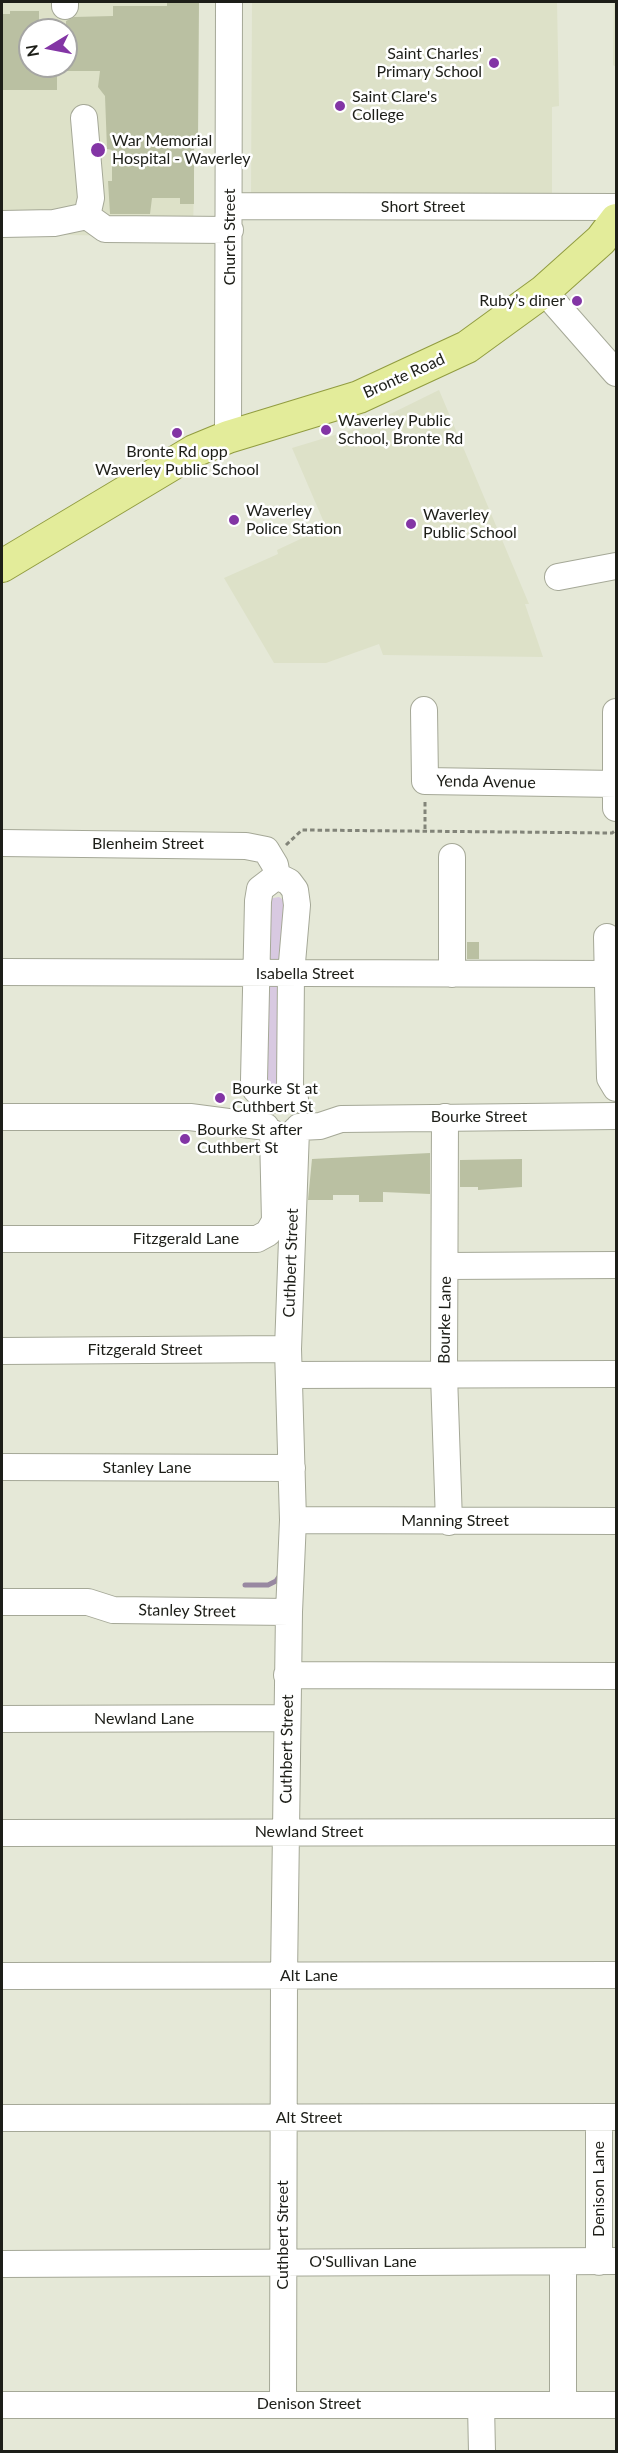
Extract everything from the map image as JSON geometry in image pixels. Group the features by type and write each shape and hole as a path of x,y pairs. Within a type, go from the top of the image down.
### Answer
{"main road":[{"name":"Bronte Road","path":"2,566 162,468 228,437 359,397 467,347 544,291 601,240 616,220"}],"street":[{"name":"Church Street","path":"228,437 229,2"},
{"path":"2,224 54,223 87,216 92,198 84,117"},
{"name":"Short Street","path":"87,216 105,229 230,218 616,207"},
{"path":"544,291 616,373"},
{"path":"558,577 616,566"},
{"name":"Yenda Avenue","path":"424,710 425,781 616,784"},
{"path":"616,712 616,808"},
{"name":"Blenheim Street","path":"2,843 226,844 266,850 274,867"},
{"path":"452,974 453,857"},
{"path":"274,867 260,889 254,1080 256,1090 283,1116"},
{"name":"Cuthbert Street","path":"274,867 295,890 297,904 291,974 290,1087 283,1116 293,1520 287,1675 283,2404"},
{"path":"607,937 610,1078 616,1088"},
{"name":"Isabella Street","path":"2,972 608,974"},
{"name":"Bourke Street","path":"2,1117 283,1116 320,1126 342,1119 616,1116"},
{"name":"Fitzgerald Lane","path":"2,1239 256,1239 268,1233 274,1221 283,1116"},
{"name":"Bourke Lane","path":"445,1118 444,1375 449,1522"},
{"path":"446,1266 616,1265"},
{"name":"Fitzgerald Street","path":"2,1351 288,1349"},
{"path":"289,1375 616,1374"},
{"name":"Stanley Lane","path":"2,1467 292,1468"},
{"name":"Manning Street","path":"293,1520 616,1521"},
{"name":"Stanley Street","path":"2,1602 88,1602 114,1595 239,1596"},
{"name":"Stanley Street","path":"88,1602 113,1610 289,1612"},
{"path":"287,1675 616,1676"},
{"name":"Newland Lane","path":"2,1719 287,1719"},
{"name":"Newland Street","path":"2,1833 616,1832"},
{"name":"Alt Lane","path":"2,1976 616,1975"},
{"name":"Alt Street","path":"2,2118 608,2117"},
{"name":"Denison Lane","path":"608,2117 608,2262"},
{"name":"O'Sullivan Lane","path":"2,2264 283,2261 608,2262"},
{"path":"563,2262 563,2405"},
{"name":"Denison Street","path":"2,2405 616,2405"},
{"path":"481,2405 482,2451"}],"path":[{"path":"425,781 425,830"},
{"path":"274,867 302,830 612,833 616,830"}],"shaded area":[{"name":"War Memorial Hospital - Waverley","path":"2,2 197,2 193,237 2,234"},
{"path":"252,2 557,2 559,106 552,107 552,200 251,199"},
{"path":"614,2 616,2 616,67 613,65"},
{"name":"Waverley Public School","path":"439,390 529,604 525,604 543,657 383,655 379,644 326,663 274,663 224,578 278,554 277,550 326,527 292,448 368,425"},
{"path":"279,897 285,901 283,961 269,962 268,899"},
{"path":"279,983 282,1088 267,1089 265,1085 266,986"}],"building":[{"path":"167,2 199,2 198,141 194,141 194,204 180,204 180,198 152,198 150,214 110,214 108,181 112,181 112,150 107,149 105,96 98,87 100,71 78,71 78,18 72,18 113,16 113,6 167,6"},
{"path":"10,11 39,11 39,18 18,18 18,78 57,78 57,90 2,90 2,14 10,14"},
{"path":"467,942 479,942 479,959 467,959"},
{"path":"430,1153 430,1194 383,1192 383,1202 359,1202 359,1195 333,1195 333,1200 308,1200 312,1159"},
{"path":"522,1159 522,1187 478,1190 478,1187 460,1187 460,1160"}],"waterway":[{"path":"245,1585 268,1585 276,1581 281,1574"}],"place":[{"name":"Saint Charles' Primary School","path":"494,63"},
{"name":"Saint Clare's College","path":"340,106"},
{"name":"War Memorial Hospital - Waverley","path":"98,150"},
{"name":"Ruby’s diner","path":"577,301"},
{"name":"Waverley Public School, Bronte Rd","path":"326,430"},
{"name":"Bronte Rd opp Waverley Public School","path":"177,433"},
{"name":"Waverley Police Station","path":"234,520"},
{"name":"Waverley Public School","path":"411,524"},
{"name":"Bourke St at Cuthbert St","path":"220,1098"},
{"name":"Bourke St after Cuthbert St","path":"185,1139"}]}
